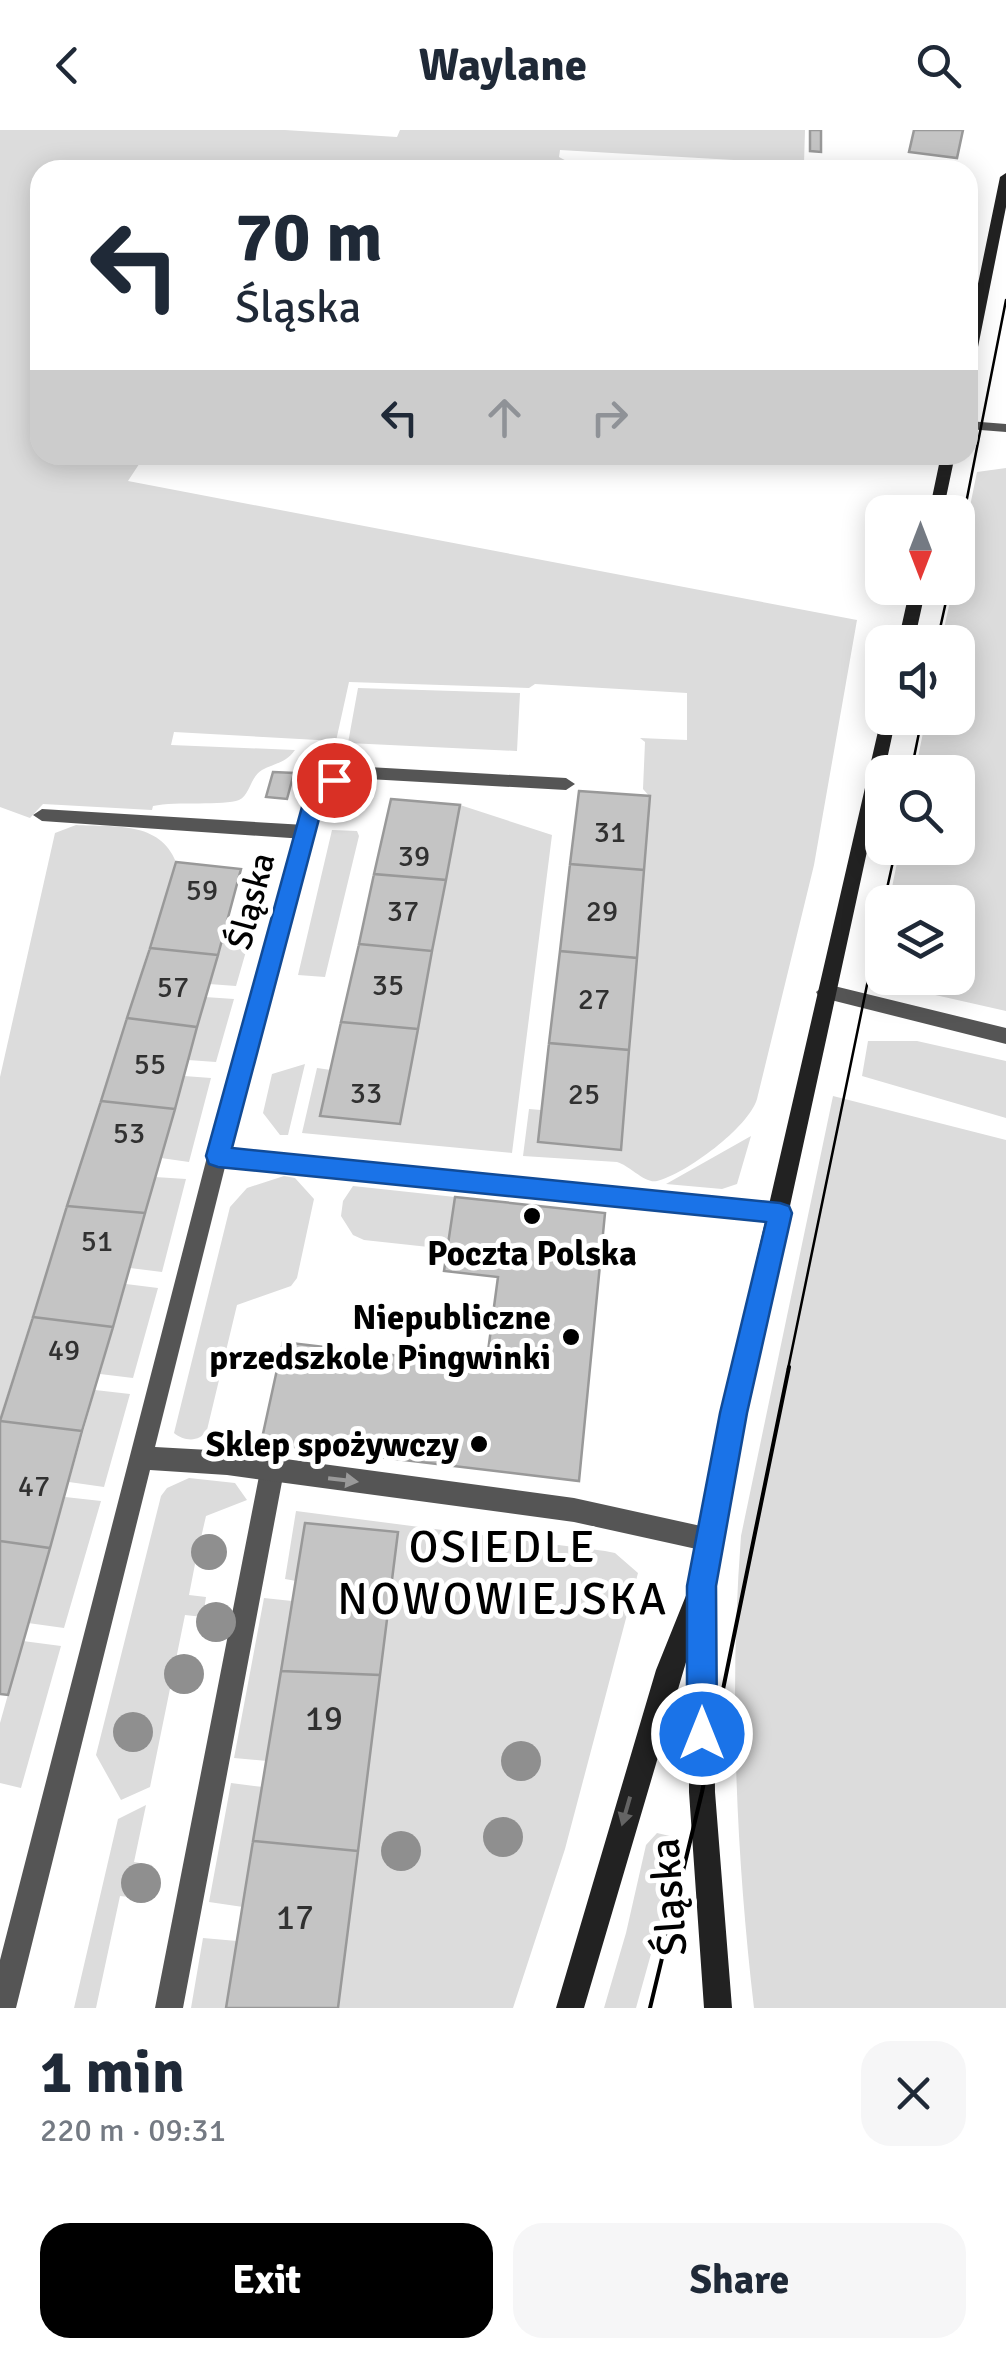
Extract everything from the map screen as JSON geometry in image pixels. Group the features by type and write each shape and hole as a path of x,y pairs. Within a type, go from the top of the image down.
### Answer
{"street":[{"path":"978,313 1006,177"},
{"path":"978,425 1006,428"},
{"path":"940,495 946,465"},
{"name":"Śląska","path":"718,2008 702,1792 702,1586 734,1413 884,735"},
{"name":"Śląska","path":"2,2008 218,1156 315,796 334,780 348,776 395,774 566,784"},
{"path":"42,815 306,832"},
{"path":"826,992 1006,1036"},
{"path":"218,1156 780,1213"},
{"path":"142,1458 272,1470 574,1510 710,1540"},
{"path":"169,2008 272,1470"},
{"path":"570,2008 669,1670 702,1586"}],"shaded area":[{"path":"0,130 285,130 397,137 400,130 805,130 804,160 560,150 559,157 565,160 30,160 30,465 138,465 128,481 857,620 814,865 757,1099 729,1135 684,1169 657,1181 617,1162 523,1156 529,1109 541,1110 538,1142 621,1150 650,797 643,789 645,742 640,738 687,740 687,693 535,684 529,688 349,682 336,741 174,732 171,745 295,750 258,773 239,800 153,806 152,810 43,804 30,818 0,807"},
{"path":"1006,468 1006,1011 935,995 975,995 975,885 892,885 897,865 975,865 975,755 918,755 923,735 975,735 975,625 945,625 949,605 975,605 972,495 977,472"},
{"path":"358,688 520,693 517,751 348,743"},
{"path":"460,805 552,835 512,1153 302,1133 317,1068 331,1070 400,1124"},
{"path":"76,825 147,833 169,849 176,862 0,1418 0,1077 55,833"},
{"path":"332,830 357,831 359,836 325,977 298,975"},
{"path":"227,924 253,927 236,986 209,984"},
{"path":"205,997 234,999 216,1062 188,1060"},
{"path":"868,1041 917,1041 1006,1061 1006,1118 862,1076"},
{"path":"305,1064 288,1135 280,1135 263,1113 272,1074"},
{"path":"184,1076 211,1078 189,1162 161,1158"},
{"path":"833,1096 1006,1140 1006,2008 754,2008 736,1772 735,1654 741,1536"},
{"path":"751,1136 737,1184 722,1189 666,1184"},
{"path":"284,1176 295,1178 314,1199 297,1278 291,1286 237,1305 207,1430 196,1439 182,1438 174,1433 230,1207 247,1188"},
{"path":"155,1177 186,1179 162,1272 130,1268"},
{"path":"353,1186 455,1197 447,1249 364,1240 353,1235 341,1216 343,1201"},
{"path":"126,1284 158,1288 133,1378 100,1374"},
{"path":"95,1390 130,1394 104,1487 69,1482"},
{"path":"189,1478 235,1483 247,1500 206,1516 200,1542 218,1544 215,1561 196,1559 189,1595 206,1597 203,1617 185,1615 150,1787 121,1800 96,1755 161,1496 167,1488"},
{"path":"65,1497 101,1501 64,1628 28,1623"},
{"path":"296,1511 605,1551 615,1553 638,1573 565,1849 513,2008 338,2008 398,1532 305,1523 296,1581 285,1579"},
{"path":"264,1598 292,1601 267,1761 234,1758"},
{"path":"23,1641 61,1646 21,1788 0,1783 0,1723"},
{"path":"231,1783 263,1787 243,1907 209,1902"},
{"path":"146,1805 134,1862 152,1865 146,1899 120,1896 96,2008 74,2008 118,1819"},
{"path":"657,1833 674,1837 679,1853 636,2008 604,2008 646,1845"},
{"path":"203,1938 237,1941 226,2008 191,2008"}],"building":[{"path":"810,130 821,130 821,152 810,151"},
{"path":"914,130 963,130 957,158 909,152"},
{"path":"273,772 294,773 287,799 266,797"},
{"path":"579,791 650,796 644,870 570,864"},
{"path":"391,799 460,805 446,880 374,874"},
{"path":"176,862 241,869 218,955 150,948"},
{"path":"570,864 644,870 637,958 560,951"},
{"path":"374,874 446,880 432,951 359,944"},
{"path":"359,944 432,951 418,1029 341,1022"},
{"path":"150,948 218,955 197,1027 127,1018"},
{"path":"560,951 637,958 629,1050 549,1043"},
{"path":"127,1018 197,1027 175,1109 101,1101"},
{"path":"341,1022 418,1029 400,1124 320,1116"},
{"path":"549,1043 629,1050 621,1150 538,1142"},
{"path":"101,1101 175,1109 145,1213 67,1206"},
{"path":"455,1197 605,1213 579,1481 261,1443 283,1342 486,1366 498,1277 444,1271"},
{"path":"67,1206 145,1213 113,1327 33,1317"},
{"path":"33,1317 113,1327 82,1431 0,1421"},
{"path":"0,1421 82,1431 50,1548 0,1541"},
{"path":"305,1523 398,1532 380,1675 281,1671"},
{"path":"0,1541 50,1548 8,1695 0,1694"},
{"path":"281,1671 380,1675 358,1851 253,1841"},
{"path":"253,1841 358,1851 338,2008 226,2008"}],"tram line":[{"path":"978,442 1006,300"},
{"path":"968,495 974,465"},
{"path":"941,625 945,605"},
{"path":"914,755 919,735"},
{"path":"888,885 892,865"},
{"path":"788,1369 865,995"},
{"path":"650,2008 702,1792 789,1367"}],"place":[{"name":"Poczta Polska","path":"532,1216"},
{"name":"Niepubliczne przedszkole Pingwinki","path":"571,1337"},
{"name":"Sklep spożywczy","path":"479,1444"}],"district":[{"name":"OSIEDLE NOWOWIEJSKA","path":"503,1573"}],"route":[{"path":"334,780 315,796 218,1156 780,1213 734,1413 702,1586 702,1734"}]}
